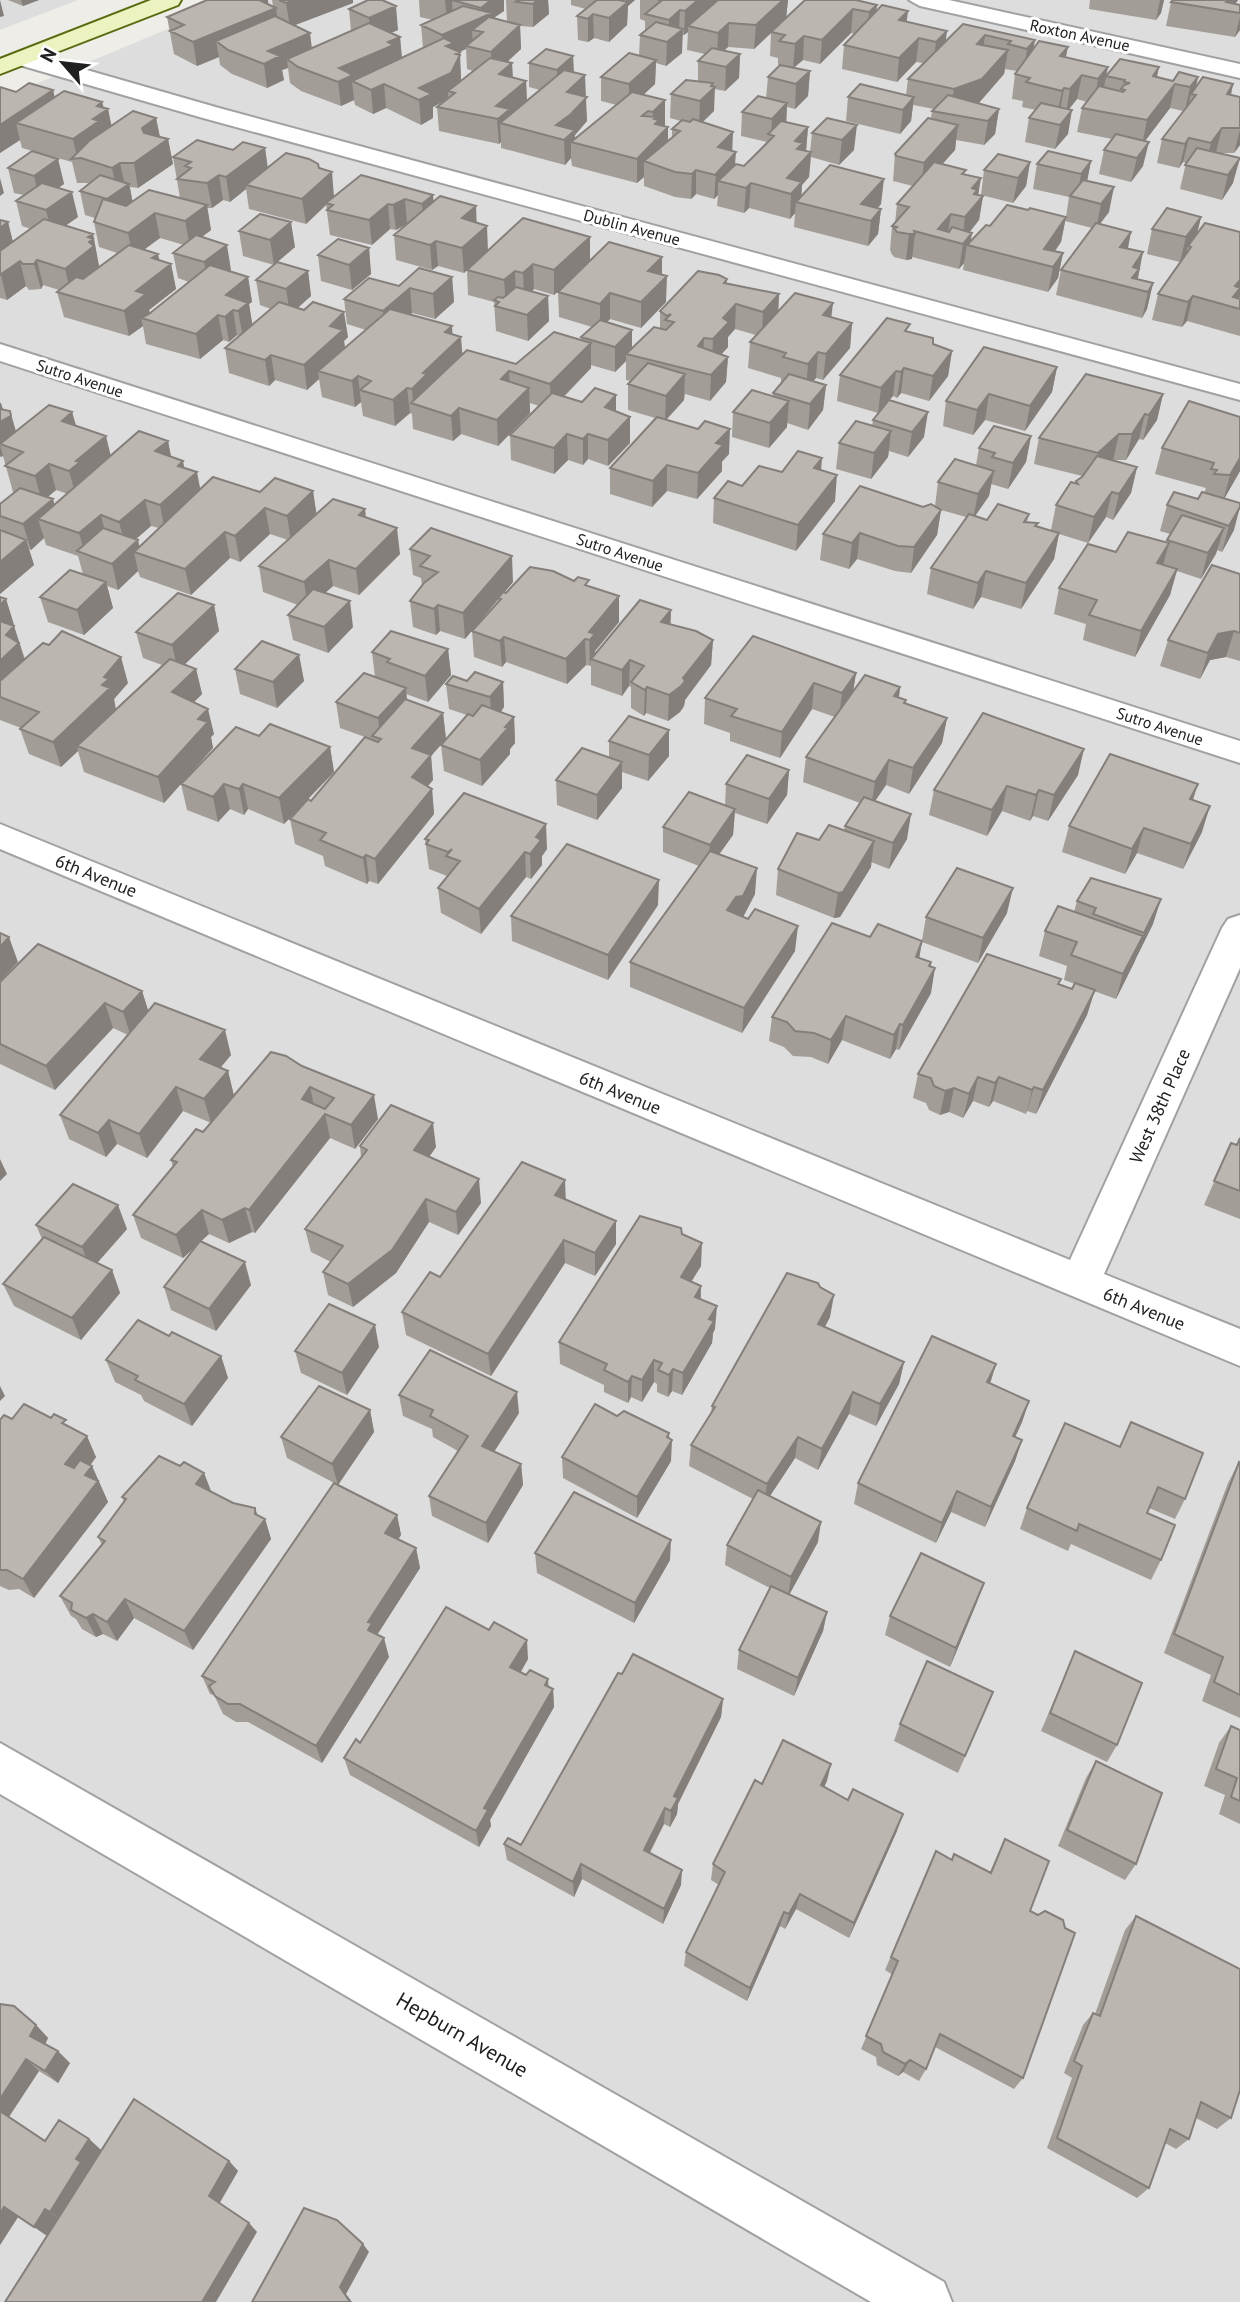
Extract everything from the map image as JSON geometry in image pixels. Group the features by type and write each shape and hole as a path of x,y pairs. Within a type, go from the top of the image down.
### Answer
{"main road":[{"path":"0,68 170,0"}],"street":[{"name":"Roxton Avenue","path":"920,0 1240,71"},
{"name":"Dublin Avenue","path":"24,59 237,120 1240,392"},
{"name":"Sutro Avenue","path":"0,352 1240,752"},
{"name":"6th Avenue","path":"0,836 1240,1348"},
{"name":"West 38th Place","path":"1080,1283 1240,928"},
{"name":"Hepburn Avenue","path":"0,1767 924,2302"}],"shaded area":[{"path":"0,0 78,0 0,30"},
{"path":"237,0 1240,0 1240,2302 0,2302 0,99"}],"building":[{"path":"207,0 262,0 276,8 193,42 170,31 184,25 167,17"},
{"path":"368,0 382,0 396,6 369,18 349,9"},
{"path":"452,0 491,0 481,8"},
{"path":"516,0 537,0 533,4"},
{"path":"597,0 628,2 609,18 593,14 588,19 577,16"},
{"path":"658,0 698,0 669,20 645,14 661,1"},
{"path":"718,0 783,0 756,25 729,23 718,33 688,26"},
{"path":"805,0 856,0 877,5 869,12 853,9 822,40 804,36 795,44 779,41 785,35 771,32"},
{"path":"1228,0 1226,2 1240,5 1240,13 1171,2"},
{"path":"882,5 908,11 899,20 947,31 936,42 919,38 899,58 844,45"},
{"path":"463,6 492,13 442,35 421,25"},
{"path":"275,16 310,33 268,51 280,56 264,64 228,50 216,41"},
{"path":"489,17 520,25 491,52 466,46 483,32 472,30"},
{"path":"656,22 683,29 667,42 640,35"},
{"path":"369,23 400,37 388,42 394,45 339,68 353,75 338,82 298,67 287,59"},
{"path":"963,24 1035,40 1027,49 1008,44 1011,41 985,35 977,44 1008,50 982,79 954,89 908,79"},
{"path":"444,38 454,43 446,46 460,52 456,54 460,55 451,73 419,88 432,94 419,100 384,84 371,90 352,81"},
{"path":"1039,41 1068,47 1060,56 1108,67 1098,79 1082,75 1070,89 1064,88 1062,91 1026,82 1030,78 1015,74"},
{"path":"712,48 740,54 726,67 698,61"},
{"path":"546,49 573,56 557,70 529,63"},
{"path":"629,53 656,60 629,84 601,77"},
{"path":"490,58 512,63 499,74 526,81 496,106 510,109 498,119 437,107 455,93 448,91"},
{"path":"1120,59 1159,67 1153,76 1173,81 1179,72 1198,77 1190,87 1175,84 1147,120 1082,108 1099,86 1123,92 1125,90 1121,89 1130,83 1106,76"},
{"path":"780,65 810,71 796,84 768,77"},
{"path":"564,70 585,75 567,92 587,97 556,125 575,130 564,140 500,123"},
{"path":"1203,77 1233,84 1227,94 1240,97 1240,128 1222,128 1211,143 1189,138 1185,144 1162,139 1196,95 1191,94"},
{"path":"686,80 713,83 711,86 715,87 700,101 671,94"},
{"path":"29,83 53,90 0,125 0,87 16,92"},
{"path":"860,84 914,97 903,110 848,97"},
{"path":"64,91 102,102 97,106 108,109 93,119 99,121 73,139 16,123"},
{"path":"632,92 665,100 653,112 648,111 642,116 656,117 654,119 659,120 655,124 668,127 637,159 571,142"},
{"path":"948,95 999,109 988,121 932,111"},
{"path":"758,96 787,103 772,119 742,112"},
{"path":"1041,103 1072,110 1060,125 1029,118"},
{"path":"133,111 156,118 142,128 144,133 168,139 134,163 120,163 112,168 81,158 71,159 89,141"},
{"path":"827,118 857,125 842,140 812,133"},
{"path":"928,118 958,125 924,163 896,156 895,154"},
{"path":"693,119 733,132 718,147 736,152 715,175 696,170 692,174 675,172 644,161 680,131 672,129 682,120 690,122"},
{"path":"781,121 808,127 795,141 803,143 797,149 811,152 787,178 802,182 791,194 751,183 746,188 718,181 736,164 744,166 774,136 768,134"},
{"path":"1116,134 1149,142 1137,158 1104,150"},
{"path":"197,140 233,150 243,142 265,148 226,177 219,175 207,183 177,179 191,168 185,166 191,162 173,157"},
{"path":"1197,148 1240,158 1228,175 1185,165"},
{"path":"32,151 58,159 34,176 8,168"},
{"path":"1048,151 1091,161 1081,174 1037,164"},
{"path":"286,153 309,159 318,164 319,168 332,172 302,199 246,185"},
{"path":"998,154 1030,162 1018,178 984,170"},
{"path":"934,162 966,170 962,174 981,178 972,188 977,190 974,194 983,196 965,217 951,214 938,229 949,232 952,227 972,233 963,244 914,231 915,234 897,232 894,228 898,227 892,226 909,207 897,204"},
{"path":"830,165 884,179 861,204 881,209 871,221 796,202"},
{"path":"100,175 129,184 107,199 80,191"},
{"path":"361,175 433,195 422,204 405,199 393,205 388,204 369,220 327,210 333,205 326,203"},
{"path":"1083,180 1114,187 1101,204 1070,196"},
{"path":"42,183 72,192 46,210 16,201"},
{"path":"149,190 207,205 185,221 155,213 128,233 94,222 103,199 126,206"},
{"path":"440,196 476,206 462,218 487,226 462,248 436,241 430,245 394,235"},
{"path":"1007,205 1066,217 1044,249 1063,253 1053,267 967,245 986,225 990,226"},
{"path":"1167,208 1201,217 1186,237 1152,229"},
{"path":"260,214 291,222 270,240 239,231"},
{"path":"523,218 590,237 554,270 533,264 523,273 515,271 504,280 467,270"},
{"path":"44,219 93,234 88,237 93,239 89,242 94,246 65,269 37,260 34,264 23,264 20,261 0,275 0,251"},
{"path":"0,220 8,222 0,228"},
{"path":"1096,223 1131,232 1120,247 1143,252 1133,267 1139,269 1132,278 1153,283 1148,292 1061,270"},
{"path":"1205,223 1240,232 1240,280 1235,286 1240,288 1233,297 1240,299 1240,309 1193,296 1188,302 1158,294"},
{"path":"196,235 227,245 204,262 173,253"},
{"path":"338,239 369,248 349,265 318,255"},
{"path":"609,242 662,257 648,271 667,276 641,302 610,293 600,304 558,292"},
{"path":"129,245 158,254 152,258 171,264 136,291 146,294 124,311 57,292 76,277 83,279"},
{"path":"277,262 308,271 286,289 256,280"},
{"path":"210,265 248,277 226,295 248,303 225,317 218,315 196,334 141,318 149,314"},
{"path":"419,268 452,277 433,294 410,288 383,311 344,299 369,278 399,286"},
{"path":"698,271 719,275 727,279 724,283 779,294 763,312 736,304 723,318 729,322 713,339 704,338 698,346 728,357 711,375 626,354 654,327 666,330 674,322 665,320 671,314 667,316 660,311"},
{"path":"516,287 548,296 527,315 495,306 499,302 494,300 503,298"},
{"path":"795,293 833,303 823,315 852,323 826,354 818,352 808,364 783,357 786,353 750,342"},
{"path":"279,302 304,310 313,302 344,312 330,326 343,330 304,365 271,355 265,360 225,348"},
{"path":"390,309 452,326 445,332 461,337 423,373 427,374 412,389 407,388 393,400 360,390 371,381 358,376 352,381 318,371"},
{"path":"887,318 910,324 905,331 933,338 933,344 952,351 933,376 904,368 901,372 896,371 881,388 840,375"},
{"path":"600,320 632,330 615,347 581,337"},
{"path":"554,332 591,343 550,384 509,371 501,379 529,388 497,420 459,408 451,416 411,403 467,350 516,364"},
{"path":"984,347 1057,367 1030,406 989,394 977,410 946,401"},
{"path":"648,363 685,374 666,396 628,384"},
{"path":"789,374 826,385 810,404 773,393"},
{"path":"1086,374 1163,394 1132,434 1119,434 1098,453 1039,438"},
{"path":"595,388 616,395 605,407 630,417 608,440 588,434 583,439 567,434 554,448 510,435 552,393 582,402"},
{"path":"752,390 789,401 770,423 733,412"},
{"path":"889,400 928,412 912,432 873,420"},
{"path":"1189,401 1240,417 1240,458 1230,475 1214,474 1217,470 1211,469 1214,463 1162,448"},
{"path":"49,405 72,412 62,421 106,436 76,461 80,462 69,471 49,464 35,476 5,466 23,452 0,444"},
{"path":"0,409 10,411 11,416 0,422"},
{"path":"657,417 698,429 705,421 730,429 716,443 723,445 698,473 667,465 653,481 610,468"},
{"path":"856,421 891,431 874,453 839,443"},
{"path":"994,426 1031,436 1013,463 992,457 995,453 979,448"},
{"path":"139,431 168,441 155,451 183,461 178,466 197,472 160,505 145,500 119,522 101,515 79,533 38,519"},
{"path":"798,451 822,458 814,468 837,475 798,525 714,498 728,481 742,486 759,466 782,472"},
{"path":"1097,456 1137,467 1119,494 1112,492 1094,517 1056,505 1071,482 1078,484 1076,481"},
{"path":"955,459 994,471 978,494 938,482"},
{"path":"213,477 260,492 275,478 313,491 287,516 265,508 235,536 225,532 185,569 134,552"},
{"path":"860,486 923,507 931,504 941,510 914,547 898,546 860,533 852,543 823,534"},
{"path":"20,488 53,499 23,524 0,516 0,504"},
{"path":"1174,492 1198,499 1202,492 1240,503 1240,507 1229,526 1167,505"},
{"path":"333,499 365,509 359,515 397,528 356,569 329,560 304,582 259,566"},
{"path":"998,504 1029,514 1024,522 1038,523 1035,526 1059,533 1026,583 986,571 978,583 931,568 969,514 987,520"},
{"path":"1182,515 1224,528 1208,553 1167,540"},
{"path":"103,528 138,540 112,564 77,551"},
{"path":"431,528 512,556 463,613 438,605 434,609 410,601 424,583 438,572 420,566 430,556 410,549"},
{"path":"0,530 26,540 0,562"},
{"path":"1128,532 1169,543 1157,563 1177,569 1141,631 1089,615 1097,600 1059,588 1088,544 1116,552"},
{"path":"1212,565 1240,574 1240,633 1234,631 1218,634 1208,653 1168,640"},
{"path":"530,567 553,571 574,581 578,577 589,580 585,585 619,596 589,632 595,634 590,640 585,639 566,659 504,637 500,641 472,631 501,599 498,598 503,592 506,593"},
{"path":"70,570 106,582 77,610 40,597"},
{"path":"313,589 350,601 324,627 288,615"},
{"path":"178,593 214,605 172,645 136,632"},
{"path":"640,600 671,610 661,622 696,631 713,640 683,678 685,681 681,686 669,695 647,687 645,690 631,682 644,666 630,660 622,670 591,659"},
{"path":"0,621 14,626 6,635 19,643 0,661"},
{"path":"62,631 121,657 104,677 109,679 102,685 110,688 53,742 20,729 39,712 0,697 0,681 43,643 49,645"},
{"path":"391,631 448,649 425,676 387,662 390,659 372,652"},
{"path":"753,636 856,673 842,693 814,683 782,732 731,716 737,709 705,698"},
{"path":"262,641 299,655 273,682 235,669"},
{"path":"170,659 196,669 172,692 208,709 198,719 208,722 158,777 77,746"},
{"path":"475,672 503,682 490,697 446,684 453,676 467,681"},
{"path":"364,673 406,688 378,718 336,702"},
{"path":"865,675 900,687 894,696 906,700 904,703 947,718 913,768 889,760 875,782 806,757"},
{"path":"405,699 443,713 412,748 431,755 412,777 432,789 375,859 366,855 363,858 320,840 326,833 290,819 308,799 311,801 365,737 378,742 381,739 372,736"},
{"path":"482,705 514,717 505,727 508,728 480,760 441,745 468,714 473,716"},
{"path":"983,713 1084,749 1054,795 1039,790 1036,795 1007,786 992,810 934,790"},
{"path":"629,716 669,730 649,755 609,741"},
{"path":"270,724 330,747 279,798 243,784 239,789 224,784 213,797 181,784 236,727 259,736"},
{"path":"582,748 622,762 597,795 556,780"},
{"path":"1110,754 1198,784 1190,799 1210,806 1191,844 1144,828 1132,849 1069,826"},
{"path":"747,755 789,770 769,799 726,784"},
{"path":"689,792 735,809 710,845 663,827"},
{"path":"464,793 546,824 536,837 541,840 530,854 525,852 479,909 438,888 460,861 446,856 452,849 448,852 426,844 429,840 425,839"},
{"path":"864,797 911,814 893,843 845,826"},
{"path":"829,825 874,841 843,892 838,893 778,869 797,833 819,840"},
{"path":"567,844 659,880 608,955 511,916"},
{"path":"710,851 757,868 743,896 736,897 727,910 748,919 755,909 798,926 744,1008 630,962"},
{"path":"957,868 1013,888 983,938 926,917"},
{"path":"1091,878 1161,899 1144,933 1093,914 1096,908 1077,901"},
{"path":"1058,906 1143,936 1123,974 1071,955 1077,942 1045,931"},
{"path":"832,923 870,937 878,924 922,941 916,957 931,962 929,966 935,968 903,1025 900,1024 894,1035 846,1016 831,1040 814,1033 795,1031 787,1022 772,1017"},
{"path":"0,933 9,937 0,947"},
{"path":"38,944 142,991 123,1012 105,1003 46,1066 0,1044 0,982"},
{"path":"987,954 1061,979 1058,984 1072,989 1075,983 1095,990 1043,1090 1034,1087 1032,1090 999,1077 995,1083 978,1077 969,1094 954,1088 945,1091 934,1086 931,1078 918,1074"},
{"path":"155,1003 225,1030 200,1059 228,1071 204,1099 176,1087 139,1134 109,1120 98,1133 60,1115"},
{"path":"271,1052 374,1095 351,1125 325,1114 249,1210 245,1208 222,1220 202,1210 176,1235 133,1215 177,1162 171,1160 196,1129 203,1132","holes":["310,1087 334,1098 325,1109 302,1099"]},
{"path":"391,1105 433,1123 414,1150 479,1179 456,1212 426,1199 392,1250 348,1284 323,1272 343,1246 305,1229 367,1150 360,1146"},
{"path":"1240,1138 1240,1191 1214,1181 1231,1143 1237,1145"},
{"path":"522,1162 565,1180 555,1195 616,1221 595,1253 564,1240 488,1354 402,1312 430,1272 440,1277"},
{"path":"73,1184 118,1205 82,1247 36,1225"},
{"path":"640,1216 681,1228 682,1234 702,1243 681,1277 701,1286 695,1297 717,1306 709,1319 714,1321 683,1373 673,1369 669,1375 658,1370 662,1363 654,1360 642,1380 632,1376 628,1382 604,1370 607,1364 559,1342"},
{"path":"44,1237 112,1270 72,1318 3,1284"},
{"path":"200,1241 245,1262 209,1309 164,1287"},
{"path":"787,1273 818,1283 834,1295 818,1324 904,1362 880,1404 853,1392 822,1449 798,1437 767,1484 691,1445 715,1407 712,1406"},
{"path":"329,1304 375,1325 342,1373 295,1351"},
{"path":"138,1320 169,1336 172,1332 221,1356 184,1404 135,1380 138,1376 106,1360"},
{"path":"932,1336 996,1364 987,1382 1029,1401 1013,1436 1022,1440 991,1507 957,1491 942,1523 858,1483"},
{"path":"430,1350 517,1392 482,1446 521,1464 486,1523 429,1496 468,1436 430,1416 433,1410 399,1395"},
{"path":"319,1386 370,1410 332,1464 281,1437"},
{"path":"24,1404 51,1418 54,1414 66,1420 62,1423 87,1436 65,1464 74,1468 80,1460 92,1466 85,1475 98,1481 23,1579 7,1570 0,1570 0,1420 4,1415 12,1419"},
{"path":"595,1404 617,1416 624,1411 669,1433 667,1437 672,1440 637,1497 562,1457"},
{"path":"1131,1422 1203,1453 1185,1499 1158,1487 1147,1513 1175,1525 1161,1560 1079,1524 1077,1531 1027,1508 1065,1423 1120,1447"},
{"path":"159,1456 180,1466 184,1462 204,1473 196,1484 233,1503 255,1508 255,1514 265,1519 184,1631 125,1599 107,1622 93,1614 86,1618 71,1610 72,1603 60,1596 105,1541 98,1537 126,1499 122,1497"},
{"path":"1239,1462 1240,1695 1214,1682 1223,1657 1174,1634"},
{"path":"334,1483 397,1515 385,1533 416,1548 368,1622 372,1623 368,1630 384,1638 316,1746 240,1704 228,1704 215,1696 209,1686 215,1682 202,1676"},
{"path":"758,1490 821,1522 791,1577 727,1545"},
{"path":"574,1492 671,1540 635,1603 535,1553"},
{"path":"921,1553 984,1583 956,1648 890,1616"},
{"path":"771,1586 827,1612 798,1678 739,1650"},
{"path":"446,1607 489,1630 494,1622 527,1640 510,1667 526,1675 530,1670 548,1679 545,1685 553,1689 484,1808 488,1810 476,1831 344,1758 356,1739 360,1743"},
{"path":"1075,1651 1142,1683 1117,1745 1050,1713"},
{"path":"633,1654 723,1699 674,1796 678,1798 671,1811 665,1808 644,1850 682,1870 664,1909 581,1864 573,1882 504,1844 508,1838 521,1845 618,1673 622,1674"},
{"path":"927,1661 993,1692 965,1756 900,1724"},
{"path":"1231,1726 1240,1730 1240,1801 1231,1797 1237,1778 1216,1769"},
{"path":"783,1740 831,1764 821,1785 848,1800 853,1789 903,1814 854,1923 800,1894 789,1914 784,1912 750,1988 686,1952 725,1872 713,1864 755,1780 762,1784"},
{"path":"1096,1761 1162,1793 1136,1864 1067,1830"},
{"path":"1005,1839 1049,1861 1030,1911 1038,1915 1045,1911 1063,1920 1065,1928 1075,1933 1023,2078 940,2034 926,2069 910,2060 905,2064 883,2052 881,2044 866,2036 898,1961 891,1957 936,1851 952,1860 954,1854 991,1873"},
{"path":"1136,1916 1240,1969 1240,2090 1231,2118 1201,2102 1189,2139 1170,2129 1149,2188 1057,2138 1082,2066 1074,2061 1093,2013 1100,2016"},
{"path":"0,2004 14,2006 36,2025 30,2036 58,2051 45,2071 26,2059 0,2099"},
{"path":"134,2099 229,2161 209,2196 249,2223 202,2302 5,2302"},
{"path":"0,2111 45,2141 59,2120 89,2139 76,2159 81,2162 50,2212 45,2209 34,2227 4,2207 0,2214"},
{"path":"304,2208 337,2220 363,2244 340,2287 350,2302 252,2302"}]}
